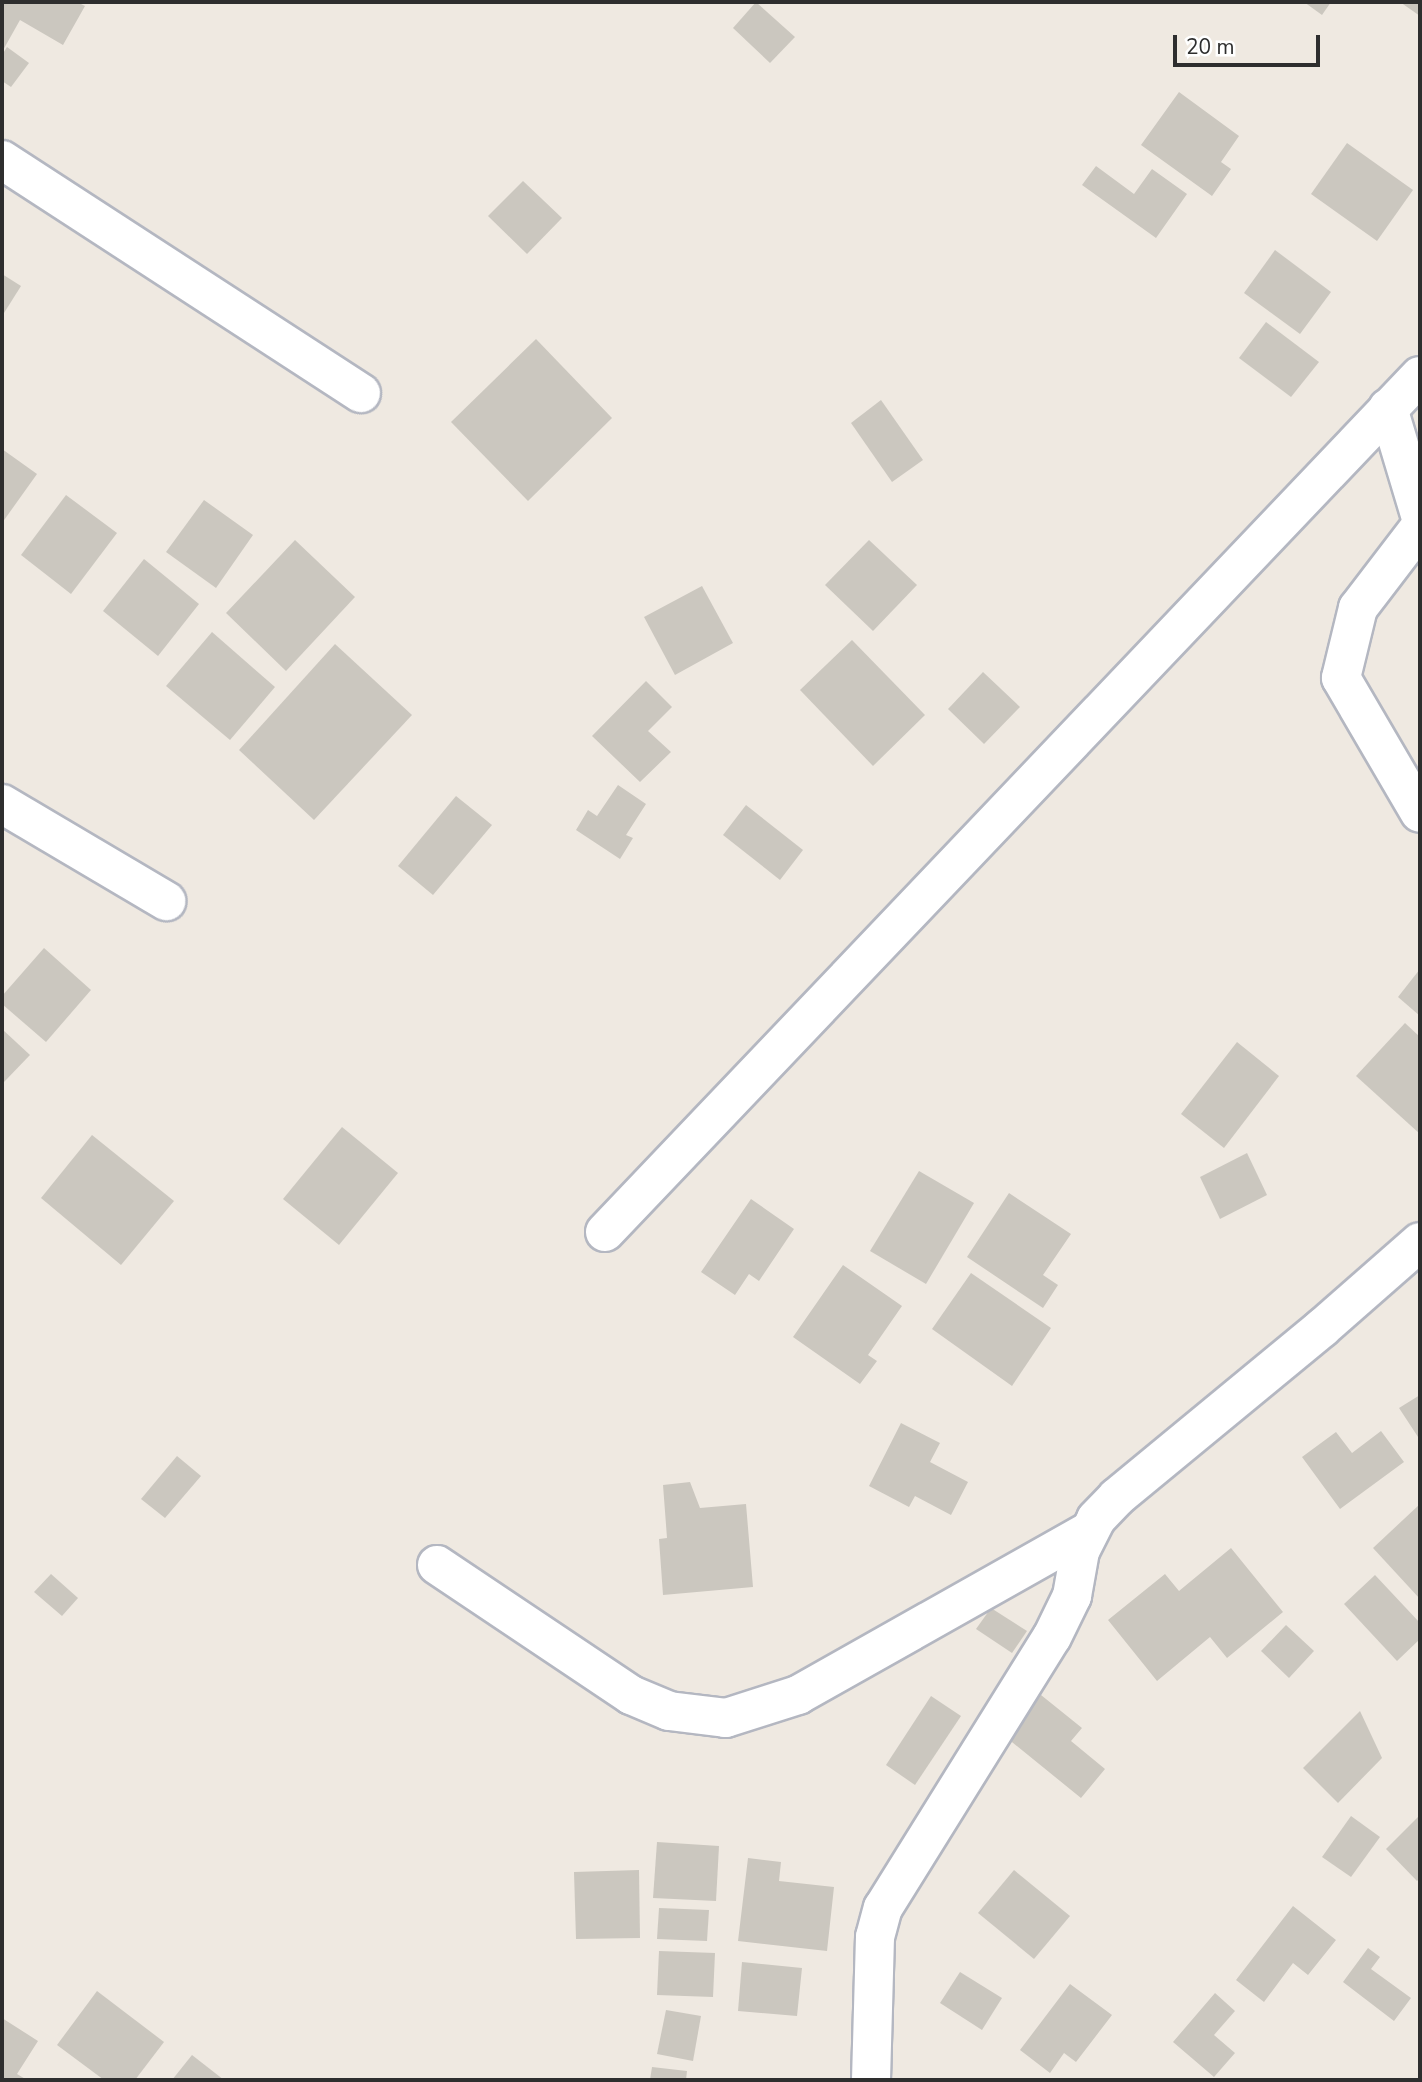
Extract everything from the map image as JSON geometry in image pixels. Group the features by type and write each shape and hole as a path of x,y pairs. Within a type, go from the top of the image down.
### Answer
{"street":[{"path":"2,160 361,393"},
{"path":"605,1232 1420,376"},
{"path":"1388,408 1420,515"},
{"path":"1420,527 1358,608 1341,678 1420,813"},
{"path":"2,804 166,901"},
{"path":"871,2080 874,1937 883,1908 1052,1637 1072,1596 1080,1551 1096,1519 1117,1497 1322,1328 1420,1241"},
{"path":"437,1565 631,1695 669,1712 726,1718 798,1695 1089,1531"}],"building":[{"path":"3,2 77,2 85,6 63,45 20,20 2,52"},
{"path":"756,2 795,37 770,63 733,28"},
{"path":"1304,2 1331,2 1322,15"},
{"path":"1400,2 1420,2 1420,16"},
{"path":"7,47 29,63 11,87 2,81 2,55"},
{"path":"1179,92 1239,136 1221,162 1231,169 1212,196 1141,145"},
{"path":"1347,143 1413,190 1377,241 1311,194"},
{"path":"1096,166 1134,194 1152,169 1187,194 1156,238 1082,185"},
{"path":"523,181 562,218 527,254 488,216"},
{"path":"1275,250 1331,292 1300,334 1244,293"},
{"path":"2,274 21,286 4,313 2,312"},
{"path":"1266,322 1319,362 1291,397 1239,358"},
{"path":"536,339 612,418 528,501 451,422"},
{"path":"881,400 923,460 892,482 851,423"},
{"path":"2,449 37,474 2,523"},
{"path":"66,495 117,533 71,594 21,555"},
{"path":"204,500 253,535 216,588 166,552"},
{"path":"295,540 355,597 286,671 226,613"},
{"path":"869,540 917,585 873,631 825,585"},
{"path":"144,559 199,604 158,656 103,611"},
{"path":"702,586 733,643 675,675 644,617"},
{"path":"212,632 275,687 230,740 166,686"},
{"path":"852,640 925,715 873,766 800,690"},
{"path":"335,644 412,715 314,820 239,750"},
{"path":"983,672 1020,707 984,744 948,709"},
{"path":"646,681 672,707 648,731 671,752 640,782 592,736"},
{"path":"618,785 646,804 626,835 633,838 620,859 576,830 588,810 597,816"},
{"path":"456,796 492,825 433,895 398,866"},
{"path":"746,805 803,850 780,880 723,835"},
{"path":"44,948 91,990 46,1042 2,1004 2,996"},
{"path":"1420,969 1420,1016 1398,997"},
{"path":"1405,1023 1420,1037 1420,1134 1356,1076"},
{"path":"2,1029 30,1055 4,1082 2,1080"},
{"path":"1237,1042 1279,1076 1224,1148 1181,1114"},
{"path":"342,1127 398,1173 339,1245 283,1199"},
{"path":"92,1135 174,1201 121,1265 41,1198"},
{"path":"1247,1153 1267,1195 1220,1219 1200,1177"},
{"path":"919,1171 974,1203 926,1284 870,1251"},
{"path":"1009,1193 1071,1234 1043,1275 1058,1285 1043,1308 967,1257"},
{"path":"751,1199 794,1229 759,1281 749,1274 735,1295 701,1272"},
{"path":"843,1265 902,1306 868,1355 877,1361 860,1384 793,1337"},
{"path":"971,1273 1051,1328 1012,1386 932,1329"},
{"path":"1420,1395 1420,1440 1399,1408"},
{"path":"901,1423 940,1443 930,1462 968,1482 951,1515 915,1496 909,1507 869,1486"},
{"path":"1381,1431 1404,1462 1340,1509 1302,1457 1336,1432 1352,1453"},
{"path":"177,1456 201,1476 165,1518 141,1499"},
{"path":"690,1482 700,1508 746,1504 753,1587 663,1595 659,1539 667,1538 663,1485"},
{"path":"1420,1504 1420,1599 1373,1548"},
{"path":"1231,1548 1283,1612 1227,1658 1210,1637 1157,1681 1108,1620 1165,1574 1179,1591"},
{"path":"51,1574 78,1598 62,1616 34,1592"},
{"path":"1375,1575 1420,1623 1420,1639 1397,1661 1344,1604"},
{"path":"991,1608 1027,1631 1012,1653 976,1629"},
{"path":"1286,1625 1314,1651 1289,1678 1261,1651"},
{"path":"1041,1695 1082,1728 1071,1741 1105,1769 1081,1798 1007,1738"},
{"path":"931,1696 961,1716 915,1785 886,1765"},
{"path":"1360,1711 1382,1758 1338,1803 1303,1768"},
{"path":"1420,1815 1420,1878 1417,1881 1386,1849"},
{"path":"1351,1816 1380,1837 1351,1877 1322,1857"},
{"path":"657,1842 719,1846 716,1901 653,1898"},
{"path":"748,1858 781,1862 779,1881 834,1887 827,1951 738,1941"},
{"path":"639,1870 640,1938 576,1939 574,1872"},
{"path":"1014,1870 1070,1916 1034,1959 978,1913"},
{"path":"1293,1906 1336,1940 1308,1975 1293,1963 1264,2002 1236,1980"},
{"path":"659,1908 709,1910 707,1941 657,1939"},
{"path":"1368,1948 1380,1957 1371,1969 1411,1998 1394,2021 1343,1982"},
{"path":"659,1951 715,1953 713,1997 657,1995"},
{"path":"742,1962 802,1968 797,2016 738,2011"},
{"path":"960,1972 1002,1998 982,2030 940,2003"},
{"path":"1070,1984 1112,2015 1076,2062 1064,2053 1050,2073 1020,2050"},
{"path":"97,1991 164,2042 135,2080 104,2080 57,2045"},
{"path":"1215,1993 1235,2011 1214,2035 1235,2053 1214,2077 1173,2042"},
{"path":"666,2010 701,2016 693,2061 657,2054"},
{"path":"2,2018 38,2041 17,2074 27,2080 2,2080"},
{"path":"192,2055 224,2080 172,2080"},
{"path":"652,2067 687,2071 686,2080 650,2080"}]}
